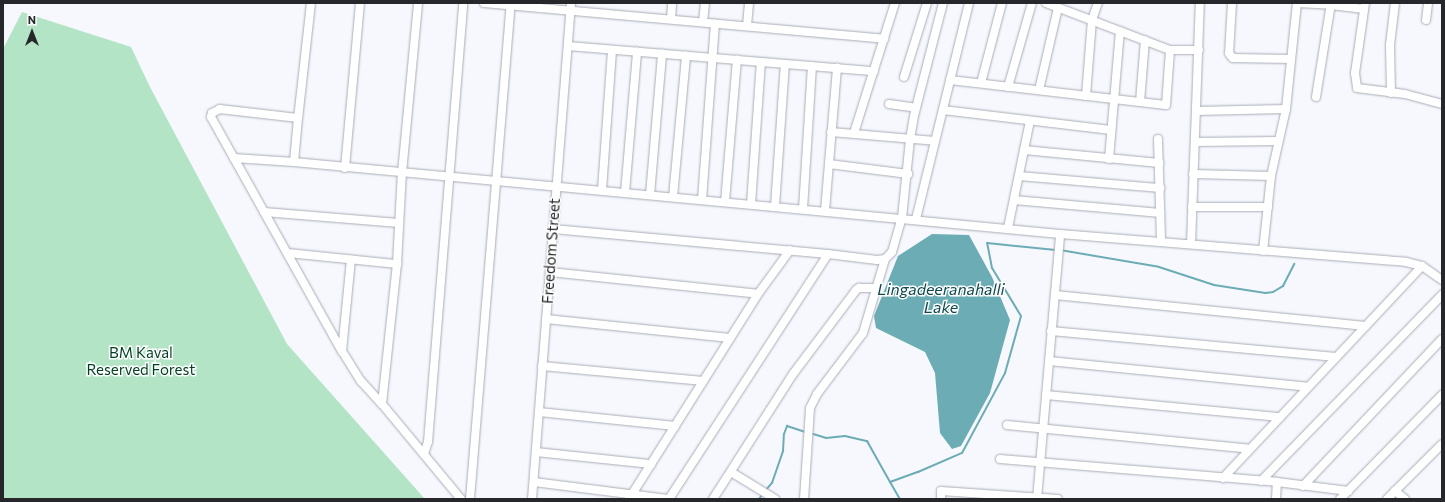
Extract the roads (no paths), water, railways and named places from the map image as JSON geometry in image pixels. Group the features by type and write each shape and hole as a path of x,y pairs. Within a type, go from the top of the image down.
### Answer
{"street":[{"path":"294,162 311,3"},
{"path":"345,168 360,3"},
{"path":"382,404 397,264 402,173 418,3"},
{"path":"424,454 429,434 463,3"},
{"path":"484,3 511,6 571,7 671,19 884,39"},
{"path":"671,19 672,3"},
{"path":"703,22 705,3"},
{"path":"747,26 749,3"},
{"path":"854,133 895,3"},
{"path":"904,77 927,3"},
{"path":"804,499 810,408 817,394 864,333 876,288 886,259 892,252 902,218 908,174 910,139 916,108 943,3"},
{"path":"916,219 969,3"},
{"path":"981,83 1002,3"},
{"path":"1008,86 1032,3"},
{"path":"1046,3 1170,50 1199,50"},
{"path":"1086,96 1092,20 1098,3"},
{"path":"1191,244 1200,3"},
{"path":"1232,3 1229,53 1233,58 1291,59"},
{"path":"1263,251 1271,176 1286,109 1297,3 1364,6 1355,74 1357,88 1405,94 1442,104"},
{"path":"1391,92 1390,45 1395,3"},
{"path":"1426,20 1428,3"},
{"path":"1316,97 1331,4"},
{"path":"470,499 495,181 511,6"},
{"name":"Freedom Street","path":"532,499 571,7"},
{"path":"1039,90 1058,8"},
{"path":"702,200 715,23"},
{"path":"1109,159 1120,31"},
{"path":"1140,102 1145,40"},
{"path":"568,46 874,71"},
{"path":"602,190 612,50"},
{"path":"950,80 1166,105 1170,50"},
{"path":"625,192 637,52"},
{"path":"650,195 662,54"},
{"path":"673,197 686,56"},
{"path":"725,202 737,60"},
{"path":"751,204 761,62"},
{"path":"775,206 785,64"},
{"path":"803,209 812,66"},
{"path":"825,211 837,68"},
{"path":"889,104 916,108"},
{"path":"298,118 220,109 212,113 211,117 342,351 361,380 461,499"},
{"path":"1196,112 1286,109"},
{"path":"943,110 1111,130"},
{"path":"1008,228 1030,120"},
{"path":"831,132 935,141"},
{"path":"1158,139 1161,241"},
{"path":"1195,142 1278,141"},
{"path":"1024,150 1159,163"},
{"path":"234,158 294,162 345,168 625,192 1060,234 1406,262 1422,266 1442,280"},
{"path":"829,164 908,174"},
{"path":"1193,174 1271,176"},
{"path":"1018,176 1160,188"},
{"path":"1014,200 1160,213"},
{"path":"1192,207 1268,207"},
{"path":"264,212 399,223"},
{"path":"553,229 790,250 877,260 886,259"},
{"path":"1037,498 1060,234"},
{"path":"630,497 758,294 790,250"},
{"path":"288,253 397,264"},
{"path":"534,482 630,497 668,499 828,254"},
{"path":"342,351 351,259"},
{"path":"1223,478 1422,266"},
{"path":"550,272 758,294"},
{"path":"713,499 793,374 856,290 859,288 876,288"},
{"path":"1054,295 1365,326"},
{"path":"1261,481 1442,295"},
{"path":"546,319 730,338"},
{"path":"1052,331 1336,357"},
{"path":"1303,486 1442,339"},
{"path":"1049,361 1308,387"},
{"path":"542,366 703,381"},
{"path":"1340,499 1442,395"},
{"path":"1046,396 1280,417"},
{"path":"539,412 675,426"},
{"path":"1007,425 1250,449"},
{"path":"1387,499 1442,444"},
{"path":"536,452 651,464"},
{"path":"1000,459 1276,482 1348,491"},
{"path":"730,472 766,497 775,499"},
{"path":"1276,482 1276,499"},
{"path":"941,499 941,491 1058,499"},
{"path":"1395,491 1404,499"}],"water":[{"name":"Lingadeeranahalli Lake","path":"932,234 969,235 992,277 1010,320 990,393 961,446 952,449 940,433 935,373 925,352 876,328 874,316 898,256"}],"waterway":[{"path":"810,433 826,438 845,436 867,441 890,482 962,453 1005,373 1021,316 992,268 987,243 1056,250"},
{"path":"1060,250 1159,267 1214,285 1265,293 1273,292 1283,286 1294,264"},
{"path":"765,491 772,483 783,451 784,434 787,426 806,432"},
{"path":"890,482 900,499"},
{"path":"759,499 762,495"}],"park label":[{"name":"BM Kaval Reserved Forest","path":"141,360"}]}
